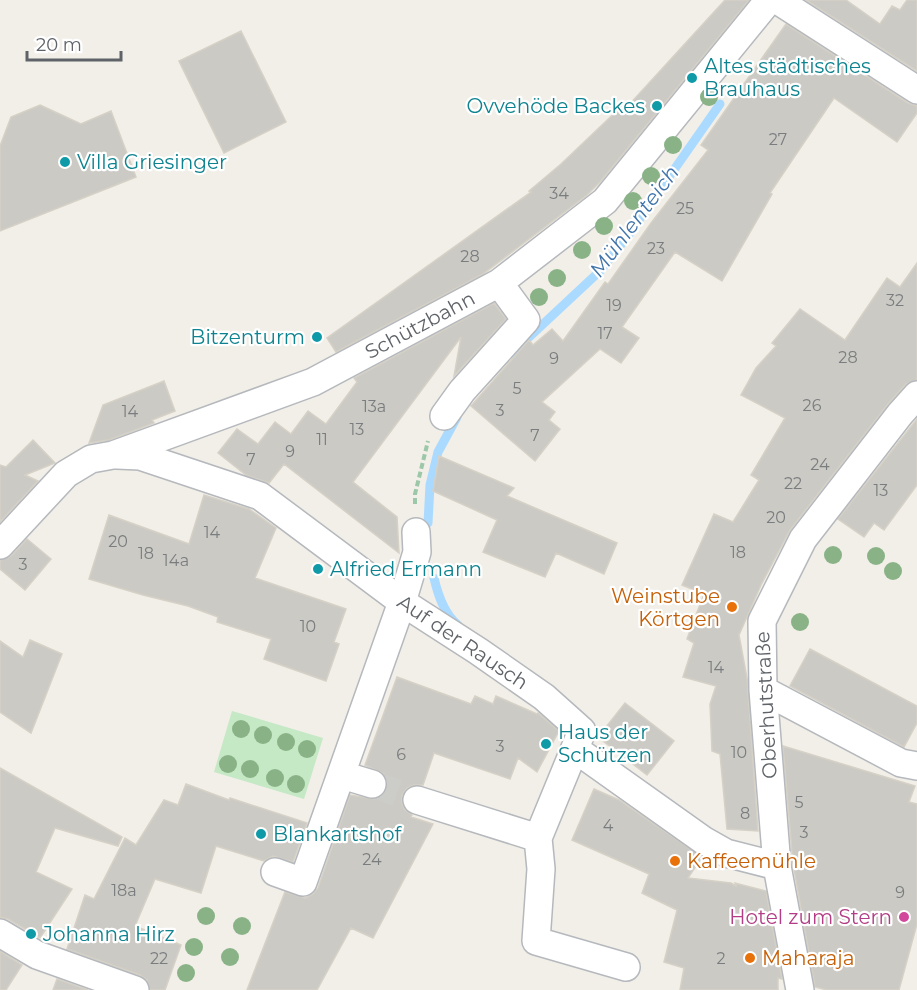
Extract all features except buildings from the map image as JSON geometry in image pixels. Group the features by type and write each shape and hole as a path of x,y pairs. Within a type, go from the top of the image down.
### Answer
{"street":[{"name":"Schützbahn","path":"0,545 66,474 91,459 113,455 313,382 499,283 605,201 769,0"},
{"path":"777,0 917,90"},
{"path":"444,416 462,391 526,320 499,283"},
{"name":"Oberhutstraße","path":"800,989 777,866 763,690 762,621 803,539 917,395"},
{"name":"Auf der Rausch","path":"113,455 140,456 260,496 402,602 544,697 582,731 575,749"},
{"path":"275,872 303,882 402,602 417,552 416,531"},
{"path":"763,690 901,763 917,766"},
{"path":"626,966 536,941 541,869 538,838 575,749 718,849 777,866"},
{"path":"342,775 372,784"},
{"path":"417,800 538,838"},
{"path":"0,933 38,955 135,990"}],"path":[{"path":"416,531 415,494 427,442 444,416"}],"green space":[{"path":"232,711 323,738 304,799 214,772"}],"waterway":[{"name":"Mühlenteich","path":"511,354 601,270 627,237 720,104"},
{"name":"Mühlenteich","path":"428,523 430,485 438,452 457,417"},
{"name":"Mühlenteich","path":"434,578 445,610 458,625"}],"tunnel":[{"path":"372,784 417,800"}],"place":[{"name":"Altes städtisches Brauhaus","path":"692,78"},
{"name":"Ovvehöde Backes","path":"657,106"},
{"name":"Villa Griesinger","path":"65,162"},
{"name":"Bitzenturm","path":"317,337"},
{"name":"Alfried Ermann","path":"318,569"},
{"name":"Weinstube Körtgen","path":"732,607"},
{"name":"Haus der Schützen","path":"546,744"},
{"name":"Blankartshof","path":"261,834"},
{"name":"Kaffeemühle","path":"675,861"},
{"name":"Hotel zum Stern","path":"904,917"},
{"name":"Johanna Hirz","path":"31,934"},
{"name":"Maharaja","path":"750,958"}]}
